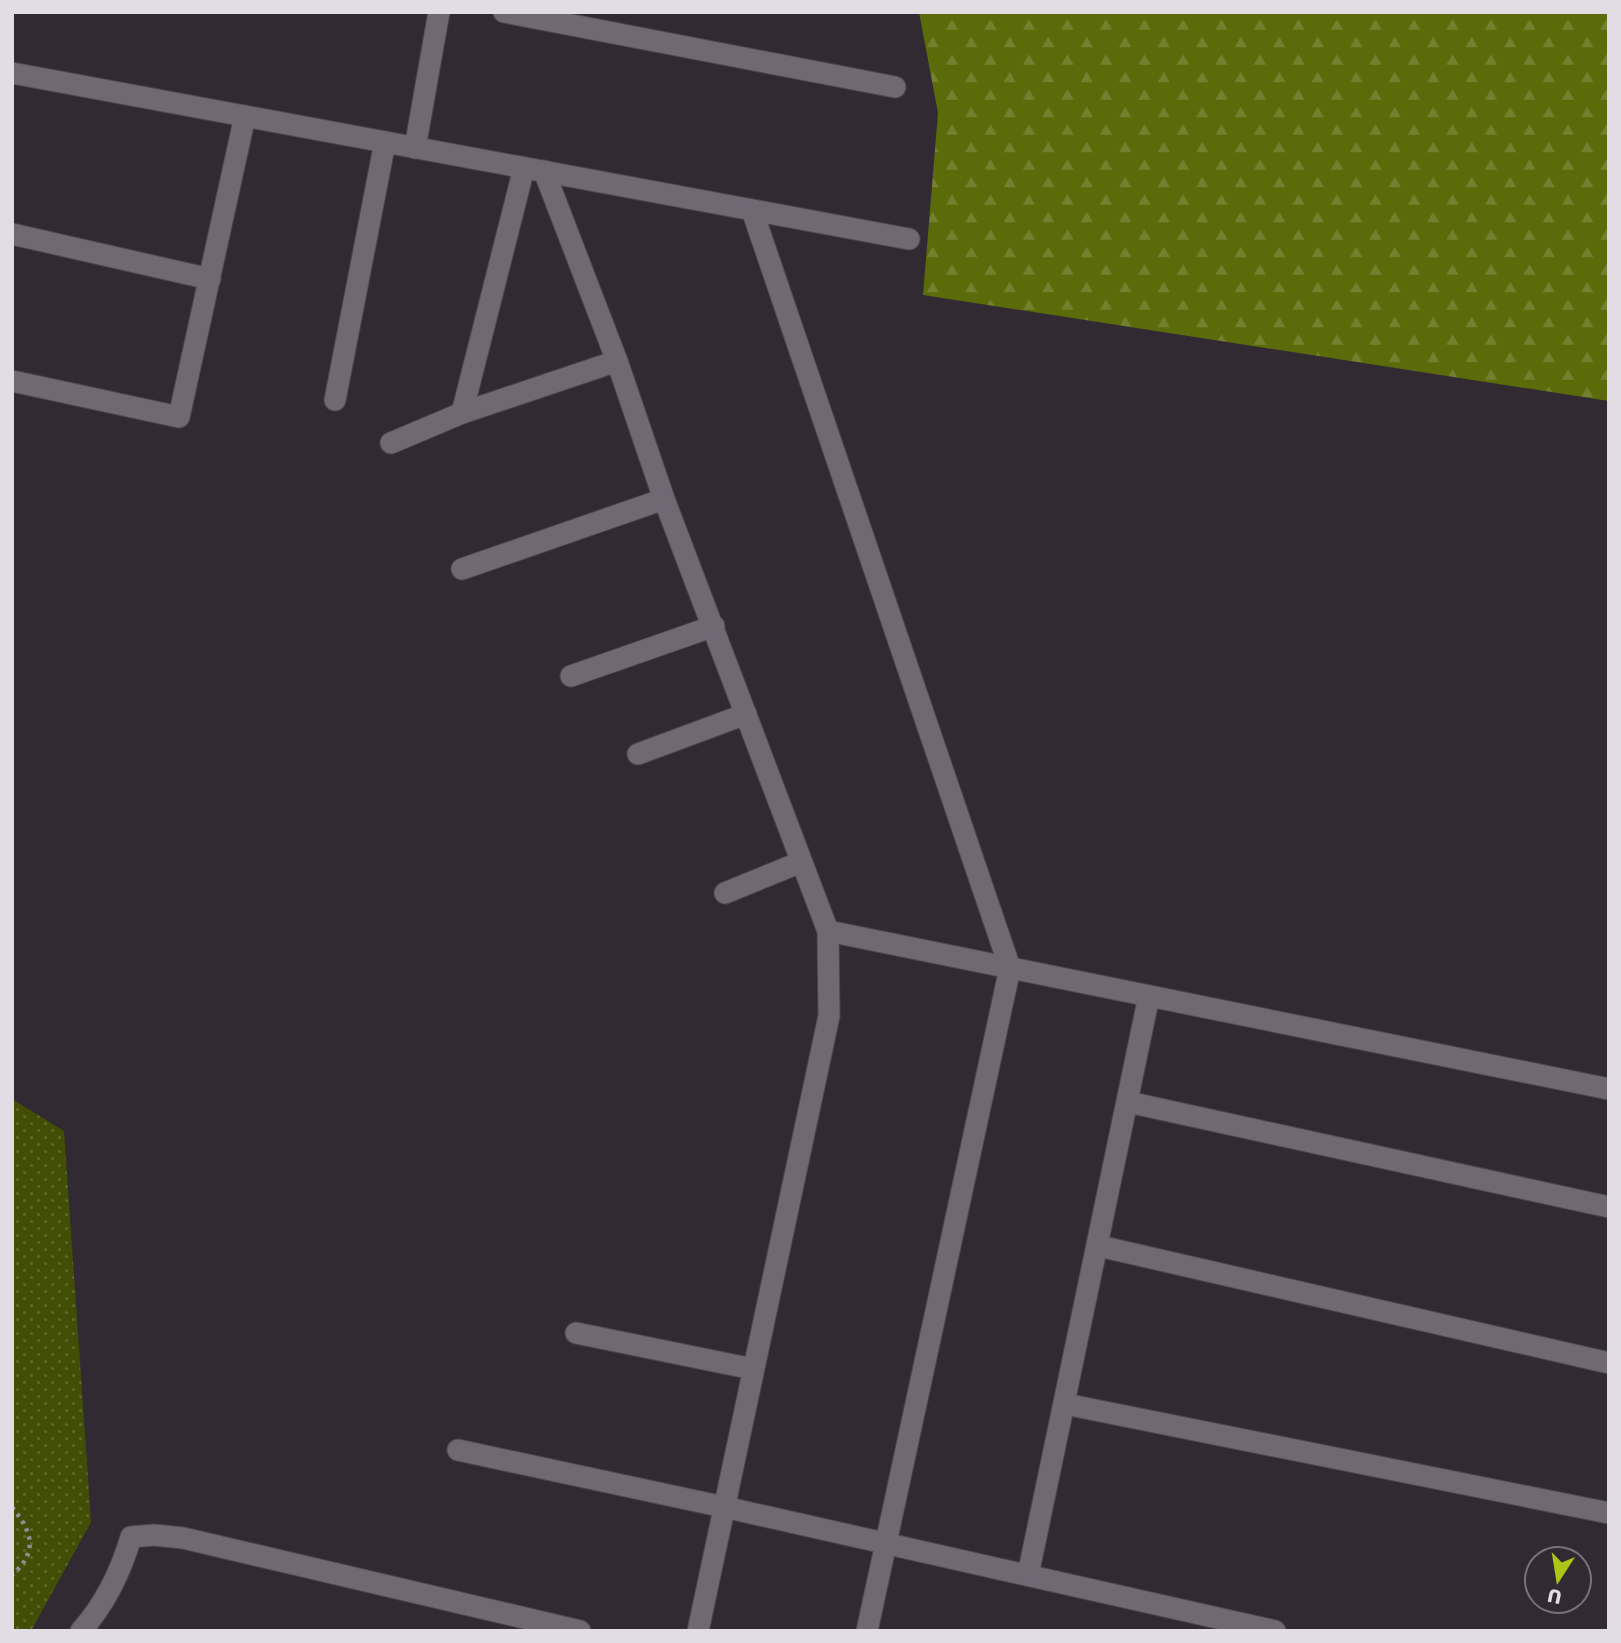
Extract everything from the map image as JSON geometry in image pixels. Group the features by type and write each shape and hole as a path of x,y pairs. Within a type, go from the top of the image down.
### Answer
{"street":[{"path":"415,148 439,12"},
{"path":"504,12 895,88"},
{"path":"12,73 909,239"},
{"path":"12,381 179,417 245,116"},
{"path":"335,400 385,142"},
{"path":"534,169 617,361 664,499 828,931 829,1016 698,1631"},
{"path":"462,412 534,169"},
{"path":"752,210 1010,968 867,1631"},
{"path":"12,234 210,279"},
{"path":"391,443 462,412 617,361"},
{"path":"462,569 664,499"},
{"path":"571,676 714,626"},
{"path":"638,754 746,714"},
{"path":"724,893 801,862"},
{"path":"828,931 1609,1089"},
{"path":"1028,1575 1129,1102 1149,996"},
{"path":"1129,1102 1609,1207"},
{"path":"1099,1245 1609,1363"},
{"path":"576,1333 753,1369"},
{"path":"1065,1404 1609,1513"},
{"path":"458,1450 1275,1631"},
{"path":"81,1631 94,1617 123,1563 131,1537 155,1535 183,1538 580,1631"}],"path":[{"path":"12,1507 28,1527 31,1544 23,1566 12,1576"}],"green space":[{"path":"919,12 1609,12 1609,401 923,295 938,113"},
{"path":"12,1099 64,1131 91,1522 31,1631 12,1631"}]}
